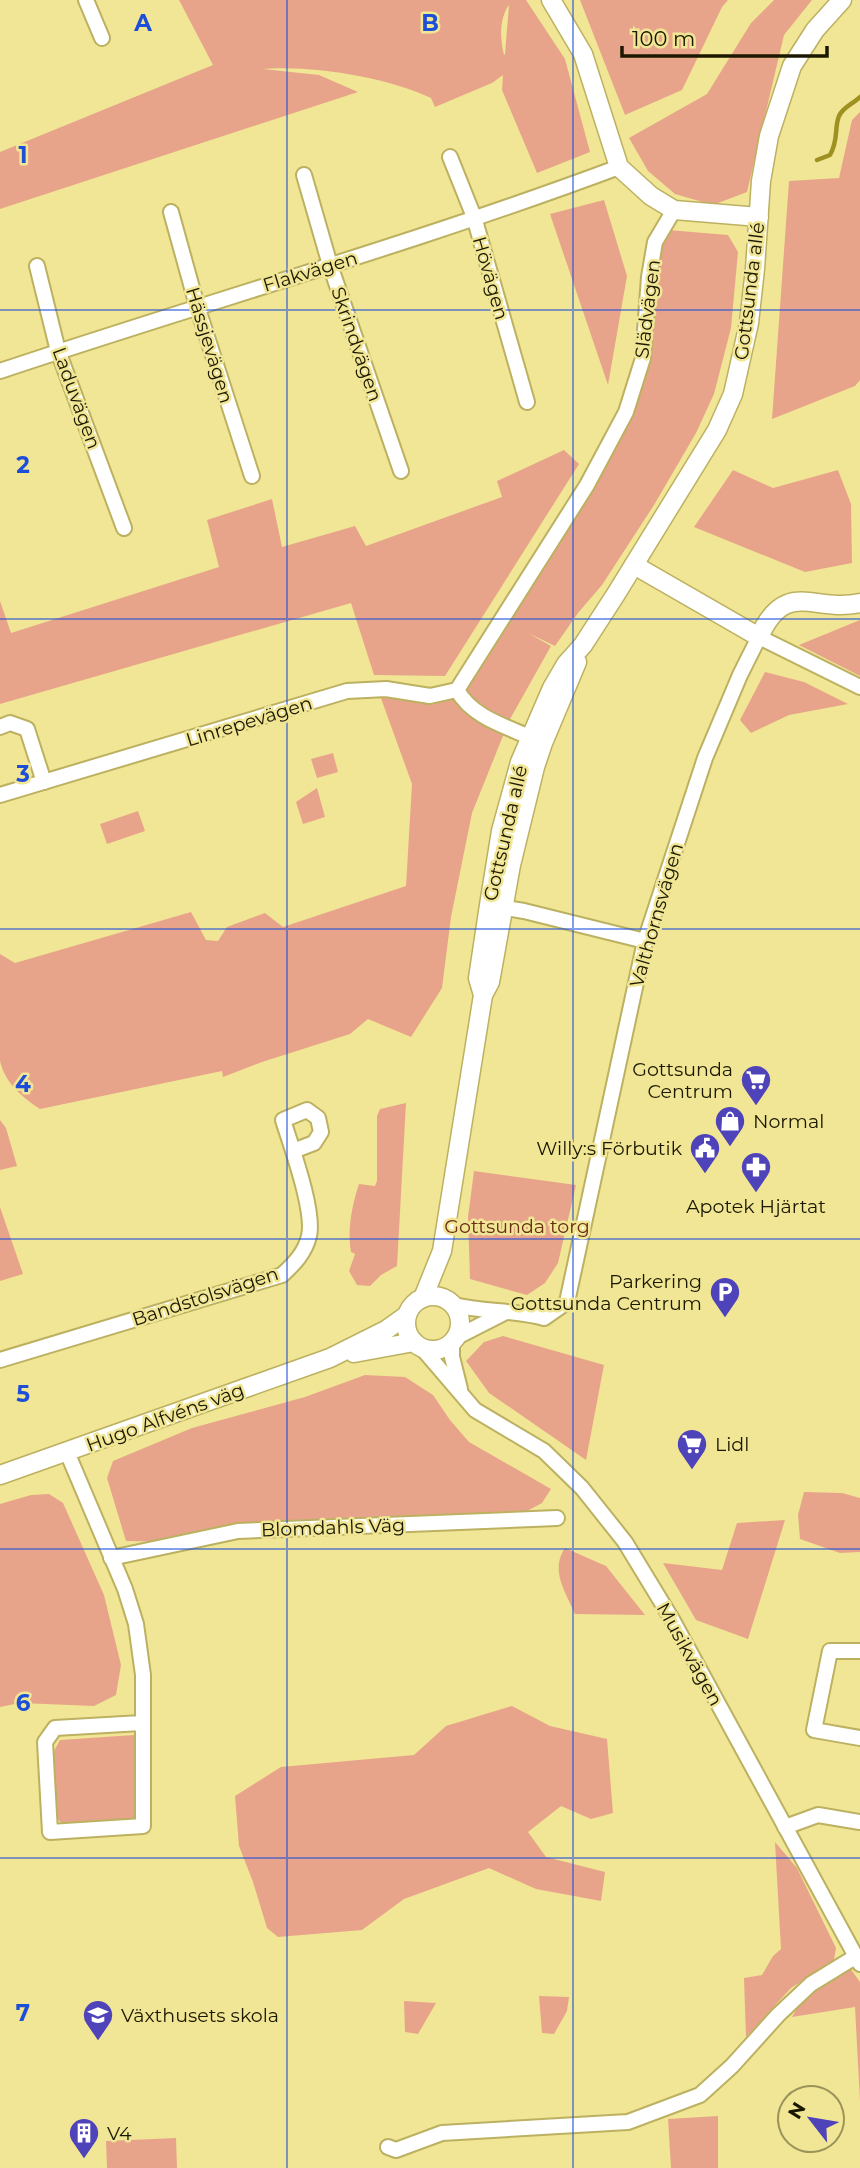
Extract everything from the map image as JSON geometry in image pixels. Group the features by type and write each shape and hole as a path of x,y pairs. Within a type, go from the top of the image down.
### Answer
{"street":[{"path":"86,0 102,38"},
{"path":"551,0 583,54 619,167 651,196 674,211 759,217"},
{"name":"Gottsunda allé","path":"423,1298 442,1251 483,995 490,982 497,906 511,864 536,740 552,688 634,565 717,430 733,394 749,323 761,181 769,136 792,66 815,30 842,0"},
{"name":"Hövägen","path":"450,157 474,217 527,402"},
{"name":"Flakvägen","path":"0,371 330,265 619,167"},
{"name":"Skrindvägen","path":"304,175 330,265 401,471"},
{"name":"Slädvägen","path":"457,690 587,485 626,412 643,358 649,277 655,242 674,211"},
{"name":"Hässjevägen","path":"171,212 197,306 252,477"},
{"name":"Laduvägen","path":"37,266 58,351 124,528"},
{"path":"634,565 759,637 860,687"},
{"path":"759,637 766,621 782,605 796,600 843,607 860,603"},
{"name":"Valthornsvägen","path":"449,1302 504,1313 528,1313 544,1318 567,1302 645,941 705,758 759,637"},
{"name":"Linrepevägen","path":"0,795 347,691 386,689 430,696 457,690"},
{"path":"457,690 464,703 475,712 536,740"},
{"path":"0,727 10,723 27,729 44,782"},
{"path":"497,906 645,941"},
{"name":"Bandstolsvägen","path":"0,1360 282,1275 300,1258 310,1235 309,1214 293,1151"},
{"name":"Gottsunda allé","path":"442,1251 449,1302"},
{"path":"461,1394 452,1357 454,1340 460,1322 449,1302 435,1296 423,1298 413,1305 407,1315 407,1327 418,1345 438,1350 454,1340 504,1313"},
{"name":"Hugo Alfvéns väg","path":"0,1475 330,1358 386,1330 407,1315"},
{"name":"Hugo Alfvéns väg","path":"330,1358 418,1345"},
{"name":"Musikvägen","path":"418,1345 475,1410 544,1451 582,1488 625,1542 673,1621 857,1961"},
{"path":"67,1452 125,1589 136,1624 143,1675 143,1826 50,1832 45,1742 55,1728 141,1723"},
{"name":"Blomdahls Väg","path":"111,1558 238,1531 557,1518"},
{"path":"860,1651 830,1651 814,1730 860,1738"},
{"path":"785,1827 818,1815 860,1822"},
{"path":"388,2147 396,2150 442,2133 628,2122 700,2095 732,2066 778,2015 811,1984 857,1961"}],"green space":[{"path":"179,0 526,0 565,59 590,152 537,173 502,90 503,75 492,83 435,107 431,98 371,79 326,71 263,69 319,75 358,92 0,209 0,152 213,65","holes":["509,5 505,54 501,29 503,16"]},
{"path":"580,0 728,0 722,7 682,90 625,115"},
{"path":"774,0 812,0 784,35 747,192 713,205 675,194 648,171 629,138 707,94 751,23"},
{"path":"860,112 860,380 855,386 772,419 789,181 839,178 852,120"},
{"path":"604,200 627,276 608,385 550,214"},
{"path":"668,230 728,235 738,252 731,328 714,394 696,433 654,505 602,585 555,646 528,633 551,646 509,721 472,813 451,917 442,988 411,1037 368,1019 350,1034 223,1077 222,1071 40,1109 33,1104 10,1083 0,1061 0,954 15,963 191,912 206,940 218,941 227,927 265,913 283,927 406,886 412,784 378,690 457,690 587,485 643,358 655,242"},
{"path":"564,450 579,464 445,676 374,675 351,603 0,704 0,601 11,633 219,567 207,520 272,499 282,547 355,526 366,546 502,497 497,481"},
{"path":"733,470 773,488 838,470 851,504 852,563 805,572 694,527"},
{"path":"860,620 860,676 799,645"},
{"path":"765,672 804,682 848,704 789,715 751,733 740,720"},
{"path":"333,753 338,772 317,778 311,759"},
{"path":"317,788 325,817 303,824 296,802"},
{"path":"138,811 145,831 107,844 100,824"},
{"path":"406,1103 397,1266 381,1275 370,1286 357,1285 349,1271 355,1254 351,1252 350,1235 354,1200 359,1184 375,1186 377,1181 377,1116 380,1109"},
{"path":"0,1120 6,1128 17,1166 0,1170"},
{"name":"Gottsunda torg","path":"474,1171 576,1185 558,1263 545,1283 527,1295 470,1279 468,1217"},
{"path":"0,1207 23,1274 0,1281"},
{"path":"503,1336 604,1365 586,1460 489,1393 466,1361 484,1342"},
{"path":"365,1375 405,1377 433,1395 469,1442 551,1489 542,1503 527,1511 259,1530 181,1542 126,1541 107,1478 113,1461 192,1428 305,1397"},
{"path":"804,1492 842,1493 860,1498 860,1552 840,1553 800,1539 798,1515"},
{"path":"49,1494 63,1503 104,1595 121,1665 116,1695 94,1706 20,1703 0,1707 0,1504 31,1495"},
{"path":"785,1520 748,1639 696,1620 663,1563 722,1570 737,1523"},
{"path":"565,1548 606,1566 645,1615 575,1614 563,1589 559,1572"},
{"path":"512,1706 550,1726 607,1739 613,1813 591,1819 561,1806 528,1832 546,1857 605,1872 601,1901 536,1889 489,1868 404,1899 362,1930 278,1937 267,1928 239,1846 235,1796 281,1767 414,1755 446,1726"},
{"path":"134,1735 134,1819 62,1824 57,1818 54,1751 60,1740"},
{"path":"775,1842 797,1868 836,1948 834,1960 791,1988 746,2037 744,1978 762,1975 773,1956 781,1949"},
{"path":"850,1968 860,1982 860,2101 855,2007 792,2017 811,1984"},
{"path":"539,1996 569,1997 567,2011 554,2034 542,2033"},
{"path":"404,2001 436,2003 418,2034 405,2032"},
{"path":"718,2116 718,2168 671,2168 668,2119"},
{"path":"176,2138 177,2168 107,2168 106,2141"}],"waterway":[{"path":"817,160 830,155 839,116 860,97"}],"place":[{"name":"Gottsunda Centrum","path":"756,1107"},
{"name":"Normal","path":"730,1148"},
{"name":"Willy:s Förbutik","path":"705,1175"},
{"name":"Apotek Hjärtat","path":"756,1194"},
{"name":"Parkering Gottsunda Centrum","path":"725,1319"},
{"name":"Lidl","path":"692,1471"},
{"name":"Växthusets skola","path":"98,2042"},
{"name":"V4","path":"84,2160"}]}
